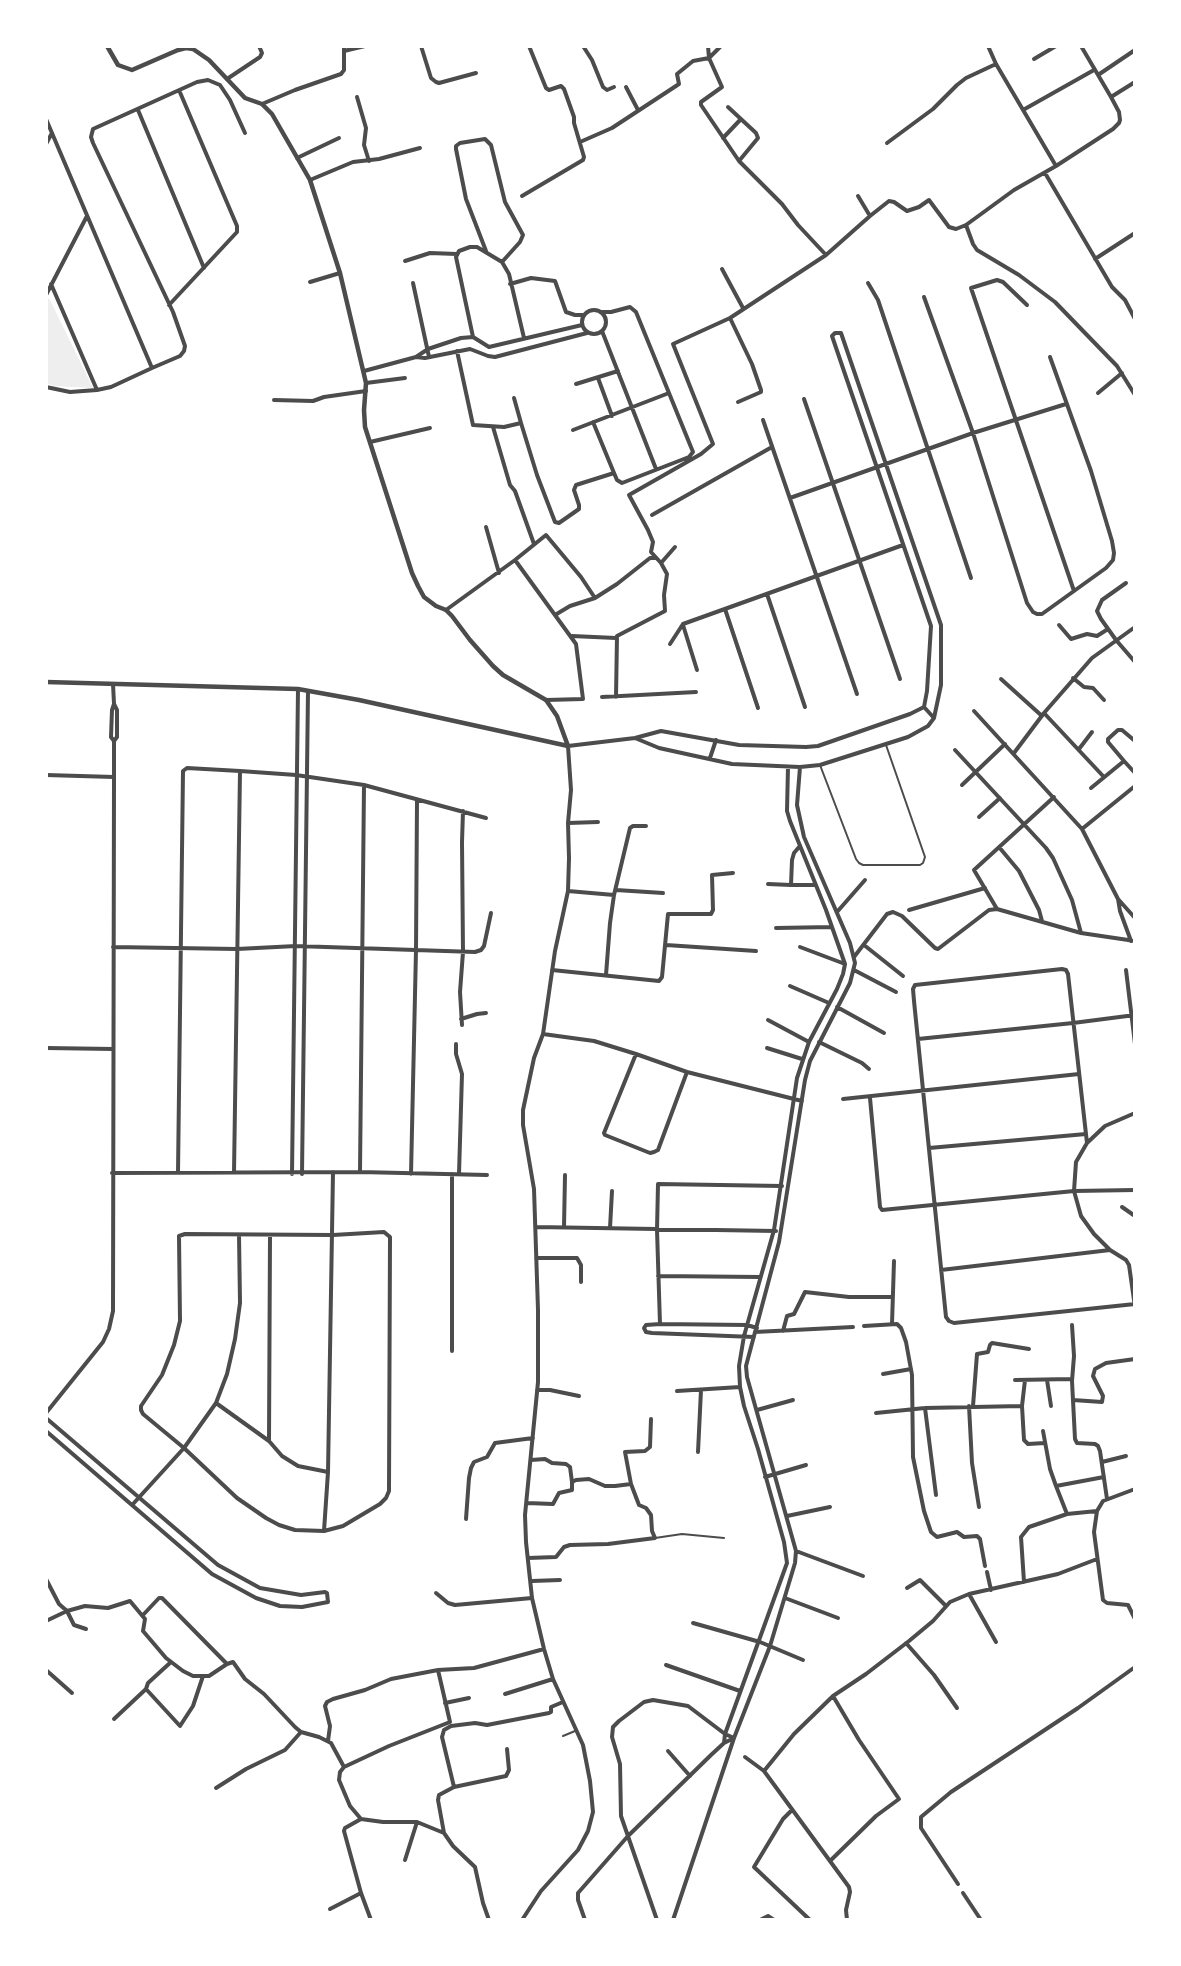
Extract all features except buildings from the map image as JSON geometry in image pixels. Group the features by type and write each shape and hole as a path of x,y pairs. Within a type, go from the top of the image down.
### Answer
{"street":[{"path":"107,46 118,65 132,70 177,48 193,49 209,60 245,98 262,104 272,114 310,180 340,273 366,383 365,427 412,573 424,597 436,606 446,610 502,675 546,700 558,716 568,746 571,790 568,823 568,891 552,970 544,1034 534,1058 523,1110 523,1125 533,1176 538,1310 537,1390 527,1504 526,1542 532,1581 532,1598 544,1649 553,1679 577,1730 588,1764 592,1812 588,1831 578,1850 541,1891 522,1920"},
{"path":"227,80 260,56 262,53 259,46"},
{"path":"262,104 341,74 344,70 344,49 365,46"},
{"path":"421,46 431,78 436,82 439,83 476,73"},
{"path":"522,196 583,160 584,154 564,89 560,86 549,90 546,88 529,46"},
{"path":"583,46 592,60 602,87 607,90 614,87"},
{"path":"708,46 709,58 722,87 702,102 701,105 740,161 782,204 798,225 826,255"},
{"path":"580,142 612,128 679,84 677,74 693,62 709,58 722,46"},
{"path":"988,46 996,64 1056,166"},
{"path":"1034,59 1056,46"},
{"path":"616,697 616,638 618,634 664,612 666,574 661,563 651,552 653,542 629,495 701,454 713,442 673,346 675,342 711,328 730,318 826,255 870,216 891,201 907,211 920,207 929,200 952,229 966,225 1014,190 1045,173 1119,124 1120,116 1111,97 1081,46"},
{"path":"1098,76 1135,50"},
{"path":"887,144 933,109 962,82 996,64"},
{"path":"1023,110 1094,70"},
{"path":"46,387 70,392 110,387 180,356 184,351 183,340 169,306 91,137 93,129 203,80 214,81 220,85 230,100 245,133"},
{"path":"1111,97 1135,82"},
{"path":"626,88 638,110"},
{"path":"169,306 237,232 237,226 179,90"},
{"path":"357,97 366,128 364,145 370,161"},
{"path":"728,107 756,133 758,138 740,161"},
{"path":"138,110 204,268"},
{"path":"46,119 152,368"},
{"path":"723,138 742,119"},
{"path":"46,144 52,133"},
{"path":"297,158 340,138"},
{"path":"486,251 466,200 456,149 456,146 460,143 485,139 491,145 506,202 523,235 520,242 502,262"},
{"path":"310,180 353,162 370,161 420,148"},
{"path":"1045,173 1112,287 1125,300 1135,319"},
{"path":"858,196 870,216"},
{"path":"46,295 87,216"},
{"path":"966,225 973,244 981,254 1019,275 1055,302 1122,372 1135,395"},
{"path":"1095,259 1135,233"},
{"path":"405,261 430,253 457,254 470,247 477,247 486,251 502,262 508,274 524,338"},
{"path":"457,254 456,262 473,337"},
{"path":"722,269 744,308"},
{"path":"310,282 340,273"},
{"path":"510,284 531,278 555,281 565,311 575,315 584,315"},
{"path":"1028,305 1003,282 997,280 970,288 1074,591"},
{"path":"413,283 429,357"},
{"path":"868,283 878,300 971,578"},
{"path":"51,284 97,390"},
{"path":"924,297 973,433 1029,608 1037,614 1042,614 1106,568 1112,560 1114,553 1091,471 1050,358"},
{"path":"581,323 584,315 592,309 601,312 611,312 626,307 634,309 693,452 689,457 624,483 619,482 593,422"},
{"path":"598,334 606,325 605,318 601,312"},
{"path":"605,318 611,312"},
{"path":"575,315 588,333"},
{"path":"730,318 752,364 761,390 738,402"},
{"path":"416,357 428,349 461,338 473,337 489,347 581,323"},
{"path":"602,331 656,469"},
{"path":"364,371 416,357 429,357 470,349 495,357 588,333 598,334 606,340"},
{"path":"46,682 298,689 359,700 568,746 635,738 661,731 739,745 818,746 910,714 924,706 927,691 930,626 832,336 835,333 841,333 941,625 941,686 934,718 928,726 917,733 886,745 820,765 800,767 732,764 659,748 635,738"},
{"path":"457,351 473,425 493,428 521,423"},
{"path":"576,384 618,371"},
{"path":"1098,393 1122,372"},
{"path":"366,383 406,378"},
{"path":"598,378 612,416"},
{"path":"274,400 313,401 324,397 366,391"},
{"path":"573,430 669,392"},
{"path":"514,398 555,522 560,523 579,509 574,490 576,485 614,473"},
{"path":"804,399 900,679"},
{"path":"790,498 886,465 927,448 1066,404"},
{"path":"763,420 858,694"},
{"path":"370,442 430,428"},
{"path":"493,428 510,485 515,491 534,544"},
{"path":"652,516 772,447"},
{"path":"486,528 499,573"},
{"path":"446,610 499,573 544,536 548,536 594,598"},
{"path":"670,644 683,624 903,545"},
{"path":"661,563 675,547"},
{"path":"555,615 570,606 594,598 617,584 650,558 656,558"},
{"path":"515,560 576,644 583,699 546,700"},
{"path":"1126,583 1102,600 1098,608 1098,614 1116,640 1135,662"},
{"path":"767,594 805,707"},
{"path":"725,609 758,708"},
{"path":"683,624 697,670"},
{"path":"1059,625 1071,639 1086,634 1097,636 1108,629"},
{"path":"1014,753 1043,714 1092,658 1135,627"},
{"path":"572,636 616,638"},
{"path":"1073,678 1084,687 1093,688 1104,700"},
{"path":"1001,679 1043,714 1079,749 1103,776"},
{"path":"46,1413 103,1342 109,1329 113,1311 114,741 117,737 117,710 114,704 113,684"},
{"path":"292,1174 298,689"},
{"path":"302,1174 308,691"},
{"path":"602,697 696,692"},
{"path":"924,706 934,718"},
{"path":"974,712 1082,828 1118,899 1135,918"},
{"path":"1135,741 1122,730 1118,730 1108,739 1108,742 1135,773"},
{"path":"1079,749 1092,732"},
{"path":"710,758 716,740"},
{"path":"962,784 1005,744"},
{"path":"955,750 1025,824 1053,858 1072,900 1081,933"},
{"path":"1090,788 1124,761"},
{"path":"724,1743 725,1734 760,1642 787,1563 784,1542 740,1387 739,1366 744,1336 774,1230 782,1186 793,1100 802,1059 843,974 845,964 826,910 799,847 788,811 788,767"},
{"path":"673,1920 734,1738 770,1646 795,1564 796,1551 746,1366 781,1231 810,1061 850,983 855,963 837,912 804,837 797,805 800,767"},
{"path":"178,1173 179,948 183,771 187,768 240,770 296,775 364,785 486,818"},
{"path":"234,1173 240,770"},
{"path":"46,775 114,777"},
{"path":"360,1172 364,785"},
{"path":"1082,828 1135,786"},
{"path":"997,909 974,870 1054,797"},
{"path":"979,817 1000,798"},
{"path":"411,1174 417,800"},
{"path":"462,1025 460,992 463,952 463,811"},
{"path":"568,823 598,822"},
{"path":"606,975 614,896 630,828 633,826 646,826"},
{"path":"791,885 792,860 794,853 799,847"},
{"path":"999,847 1019,871 1039,910 1042,922"},
{"path":"552,970 659,981 662,977 668,914 710,914 713,910 712,875 733,873"},
{"path":"837,912 864,880"},
{"path":"768,884 814,884"},
{"path":"909,910 985,888"},
{"path":"616,890 663,893"},
{"path":"568,891 614,896"},
{"path":"1118,899 1120,911 1133,941"},
{"path":"826,910 834,906"},
{"path":"854,957 887,914 893,912 902,916 938,949 989,910 997,909 1081,933 1133,941"},
{"path":"113,947 237,949 296,946 475,952 481,950 484,946 491,913"},
{"path":"776,928 832,927"},
{"path":"666,945 756,951"},
{"path":"864,945 903,976"},
{"path":"800,947 845,964"},
{"path":"854,970 896,992"},
{"path":"1087,1143 1072,1024 1068,974 1066,970 915,985 913,989 941,1270 946,1317 949,1321 954,1323 1135,1305 1129,1265 1094,1234 1081,1216 1074,1191 1076,1162 1087,1143 1105,1126 1135,1113"},
{"path":"1126,970 1133,1015 1135,1044"},
{"path":"790,986 829,1003"},
{"path":"837,1007 884,1033"},
{"path":"462,1019 486,1013"},
{"path":"918,1040 1072,1024 1133,1015"},
{"path":"821,1018 828,1024"},
{"path":"768,1020 809,1042"},
{"path":"544,1034 594,1042 687,1072 802,1101"},
{"path":"819,1042 862,1063 869,1069"},
{"path":"456,1044 456,1054 462,1074 459,1174"},
{"path":"46,1048 113,1049"},
{"path":"767,1048 802,1059"},
{"path":"636,1054 604,1133 650,1153 658,1150 687,1072"},
{"path":"843,1099 870,1098 1079,1074"},
{"path":"870,1098 881,1209 936,1206 1074,1191 1135,1190"},
{"path":"929,1148 1086,1134"},
{"path":"324,1531 328,1472 333,1172"},
{"path":"112,1173 302,1174 360,1172 487,1174"},
{"path":"452,1174 452,1351"},
{"path":"564,1227 565,1175"},
{"path":"660,1324 657,1230 658,1187 660,1183 782,1186"},
{"path":"610,1228 612,1191"},
{"path":"1122,1207 1135,1216"},
{"path":"536,1227 781,1231"},
{"path":"384,1232 390,1237 389,1491 386,1498 380,1504 343,1526 324,1531 295,1530 266,1518 237,1498 184,1448 143,1414 141,1406 162,1375 174,1345 180,1321 180,1236 185,1234 270,1235 333,1235 384,1232"},
{"path":"133,1504 184,1448 216,1403 227,1374 240,1304 239,1235"},
{"path":"269,1441 270,1235"},
{"path":"941,1270 1110,1250"},
{"path":"536,1258 577,1258 581,1265 581,1282"},
{"path":"892,1324 894,1261"},
{"path":"658,1276 760,1277"},
{"path":"783,1331 787,1316 794,1314 804,1292 849,1297 893,1297"},
{"path":"755,1332 747,1326 660,1324 646,1325 645,1330 652,1333 744,1336 755,1332 853,1327"},
{"path":"864,1326 892,1324 899,1325 901,1328 906,1342 911,1369 912,1457 924,1511 932,1532 937,1536 957,1532 964,1537 977,1536 980,1539 985,1566"},
{"path":"1072,1325 1074,1356 1072,1379 1076,1442 1096,1444 1100,1451 1107,1499"},
{"path":"980,1507 972,1463 971,1406 977,1354 988,1352 992,1343 1029,1350"},
{"path":"1073,1400 1102,1402 1103,1396 1093,1376 1095,1369 1106,1363 1135,1359"},
{"path":"883,1374 911,1369"},
{"path":"1015,1380 1072,1379"},
{"path":"1025,1380 1022,1406 1026,1444 1045,1443"},
{"path":"1047,1380 1051,1406"},
{"path":"677,1392 740,1387"},
{"path":"537,1390 550,1390 580,1396"},
{"path":"698,1452 701,1390"},
{"path":"758,1410 793,1400"},
{"path":"216,1403 269,1441 282,1456 298,1466 328,1472"},
{"path":"876,1413 925,1408 1022,1406"},
{"path":"925,1408 936,1496"},
{"path":"46,1418 218,1565 260,1588 301,1595 325,1592 327,1593 328,1602 302,1607 280,1606 256,1598 212,1574 46,1431"},
{"path":"528,1558 556,1557 564,1547 570,1545 608,1544 655,1538 652,1531 651,1515 646,1508 639,1505 631,1484 625,1452 645,1451 650,1447 651,1419"},
{"path":"1043,1431 1050,1469 1067,1514"},
{"path":"466,1519 469,1478 474,1462 486,1457 495,1443 533,1438"},
{"path":"1102,1462 1126,1456"},
{"path":"527,1504 554,1504 559,1493 572,1490 570,1467 566,1464 552,1463 545,1459 531,1460"},
{"path":"765,1476 806,1465"},
{"path":"1056,1486 1104,1477"},
{"path":"572,1482 589,1479 604,1486 631,1484"},
{"path":"1134,1489 1107,1499 1099,1506 1094,1532 1103,1600 1107,1603 1128,1605 1135,1619"},
{"path":"787,1516 830,1507"},
{"path":"1024,1582 1021,1535 1032,1525 1067,1514 1097,1511"},
{"path":"796,1551 863,1576"},
{"path":"764,1771 794,1734 832,1696 866,1674 906,1643 956,1599 969,1594 1058,1574 1097,1558"},
{"path":"987,1572 991,1590"},
{"path":"46,1579 59,1604 67,1611 74,1625 86,1629"},
{"path":"532,1581 560,1580"},
{"path":"907,1588 920,1580 946,1606"},
{"path":"256,1598 260,1588"},
{"path":"436,1593 455,1606 532,1598"},
{"path":"969,1594 996,1642"},
{"path":"143,1615 159,1598 162,1598 227,1664"},
{"path":"785,1598 838,1618"},
{"path":"46,1621 67,1611 85,1606 108,1608 129,1601 143,1615 145,1620 142,1631 171,1662 192,1676 215,1673 233,1662 245,1679 264,1694 301,1732 328,1741 334,1746 344,1767"},
{"path":"693,1623 760,1642 803,1660"},
{"path":"906,1643 934,1675 957,1708"},
{"path":"328,1741 330,1726 325,1706 327,1702 341,1696 365,1690 391,1679 438,1670 474,1668 544,1649"},
{"path":"114,1719 171,1662"},
{"path":"666,1665 740,1692"},
{"path":"958,1884 921,1828 921,1817 951,1792 1078,1708 1135,1667"},
{"path":"46,1670 72,1693"},
{"path":"438,1670 451,1724"},
{"path":"146,1689 180,1726 193,1706 202,1676"},
{"path":"505,1694 553,1679"},
{"path":"830,1861 876,1816 899,1799 832,1696"},
{"path":"445,1702 469,1698"},
{"path":"657,1920 621,1816 620,1764 612,1737 613,1727 644,1702 660,1700 688,1706 725,1734 734,1738"},
{"path":"361,1819 350,1806 339,1780 340,1772 344,1767 389,1746 451,1724 475,1723 487,1725 549,1713 552,1707 564,1702"},
{"path":"451,1724 444,1730 442,1737 454,1787"},
{"path":"216,1788 246,1768 285,1750 301,1732"},
{"path":"585,1920 578,1900 578,1893 628,1836 711,1755 724,1743 734,1738"},
{"path":"489,1920 475,1867 453,1846 444,1834 438,1800 439,1795 454,1787 506,1776 509,1770 507,1749"},
{"path":"668,1751 690,1776"},
{"path":"745,1757 764,1771 849,1887 850,1892 846,1910 847,1920"},
{"path":"792,1810 783,1818 754,1867 810,1920"},
{"path":"371,1920 361,1893 344,1831 345,1828 361,1819 382,1822 418,1822 444,1834"},
{"path":"405,1860 418,1822"},
{"path":"330,1909 361,1893"},
{"path":"963,1893 981,1920"},
{"path":"760,1920 768,1916 774,1920"}],"lane":[{"path":"820,765 859,863 863,865 920,865 925,858 886,745"},
{"path":"655,1538 682,1534 724,1538"},
{"path":"562,1736 577,1730"}],"shaded area":[{"path":"49,298 93,388 54,386 46,383 46,303"}]}
